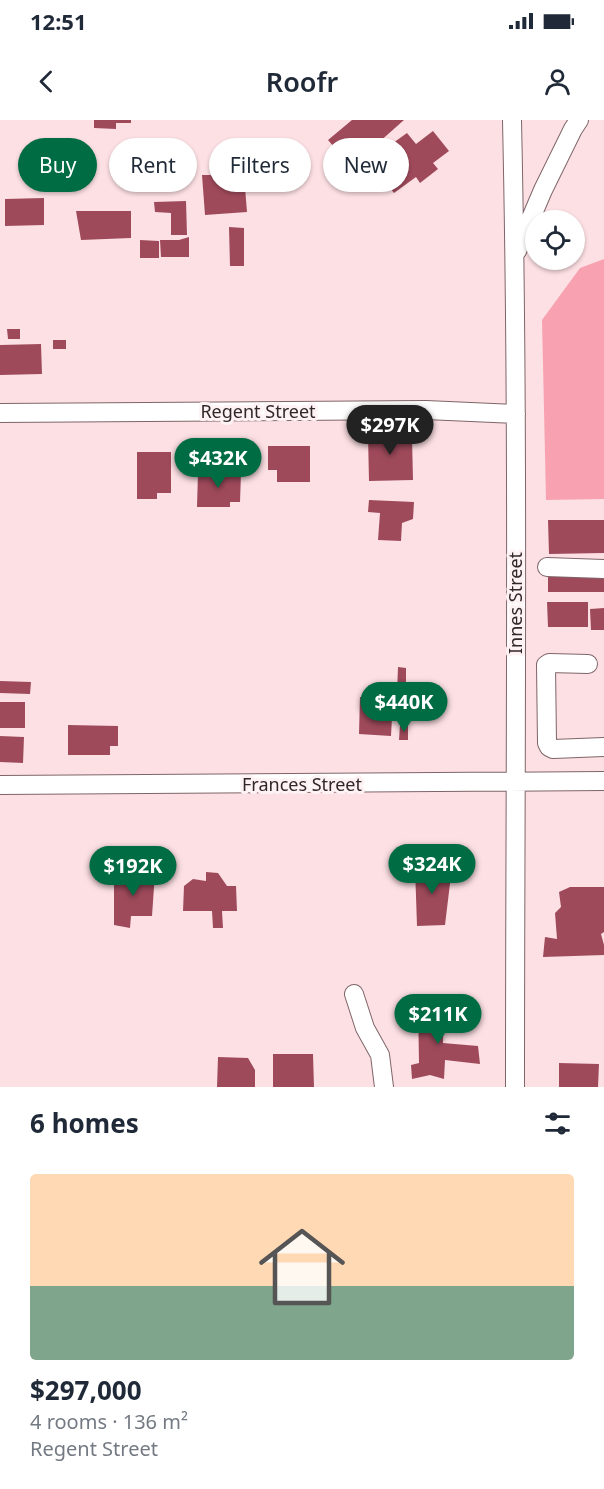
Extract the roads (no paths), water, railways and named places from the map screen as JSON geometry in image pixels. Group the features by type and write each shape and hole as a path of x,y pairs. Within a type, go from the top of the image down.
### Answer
{"street":[{"name":"Innes Street","path":"512,120 516,414 514,1087"},
{"path":"515,257 548,181 579,120"},
{"name":"Regent Street","path":"0,413 426,410 516,414"},
{"path":"547,567 604,569"},
{"path":"588,664 549,663 546,666 547,743 553,749 604,747"},
{"name":"Frances Street","path":"0,785 604,782"},
{"path":"354,994 365,1028 381,1055 384,1087"}]}
